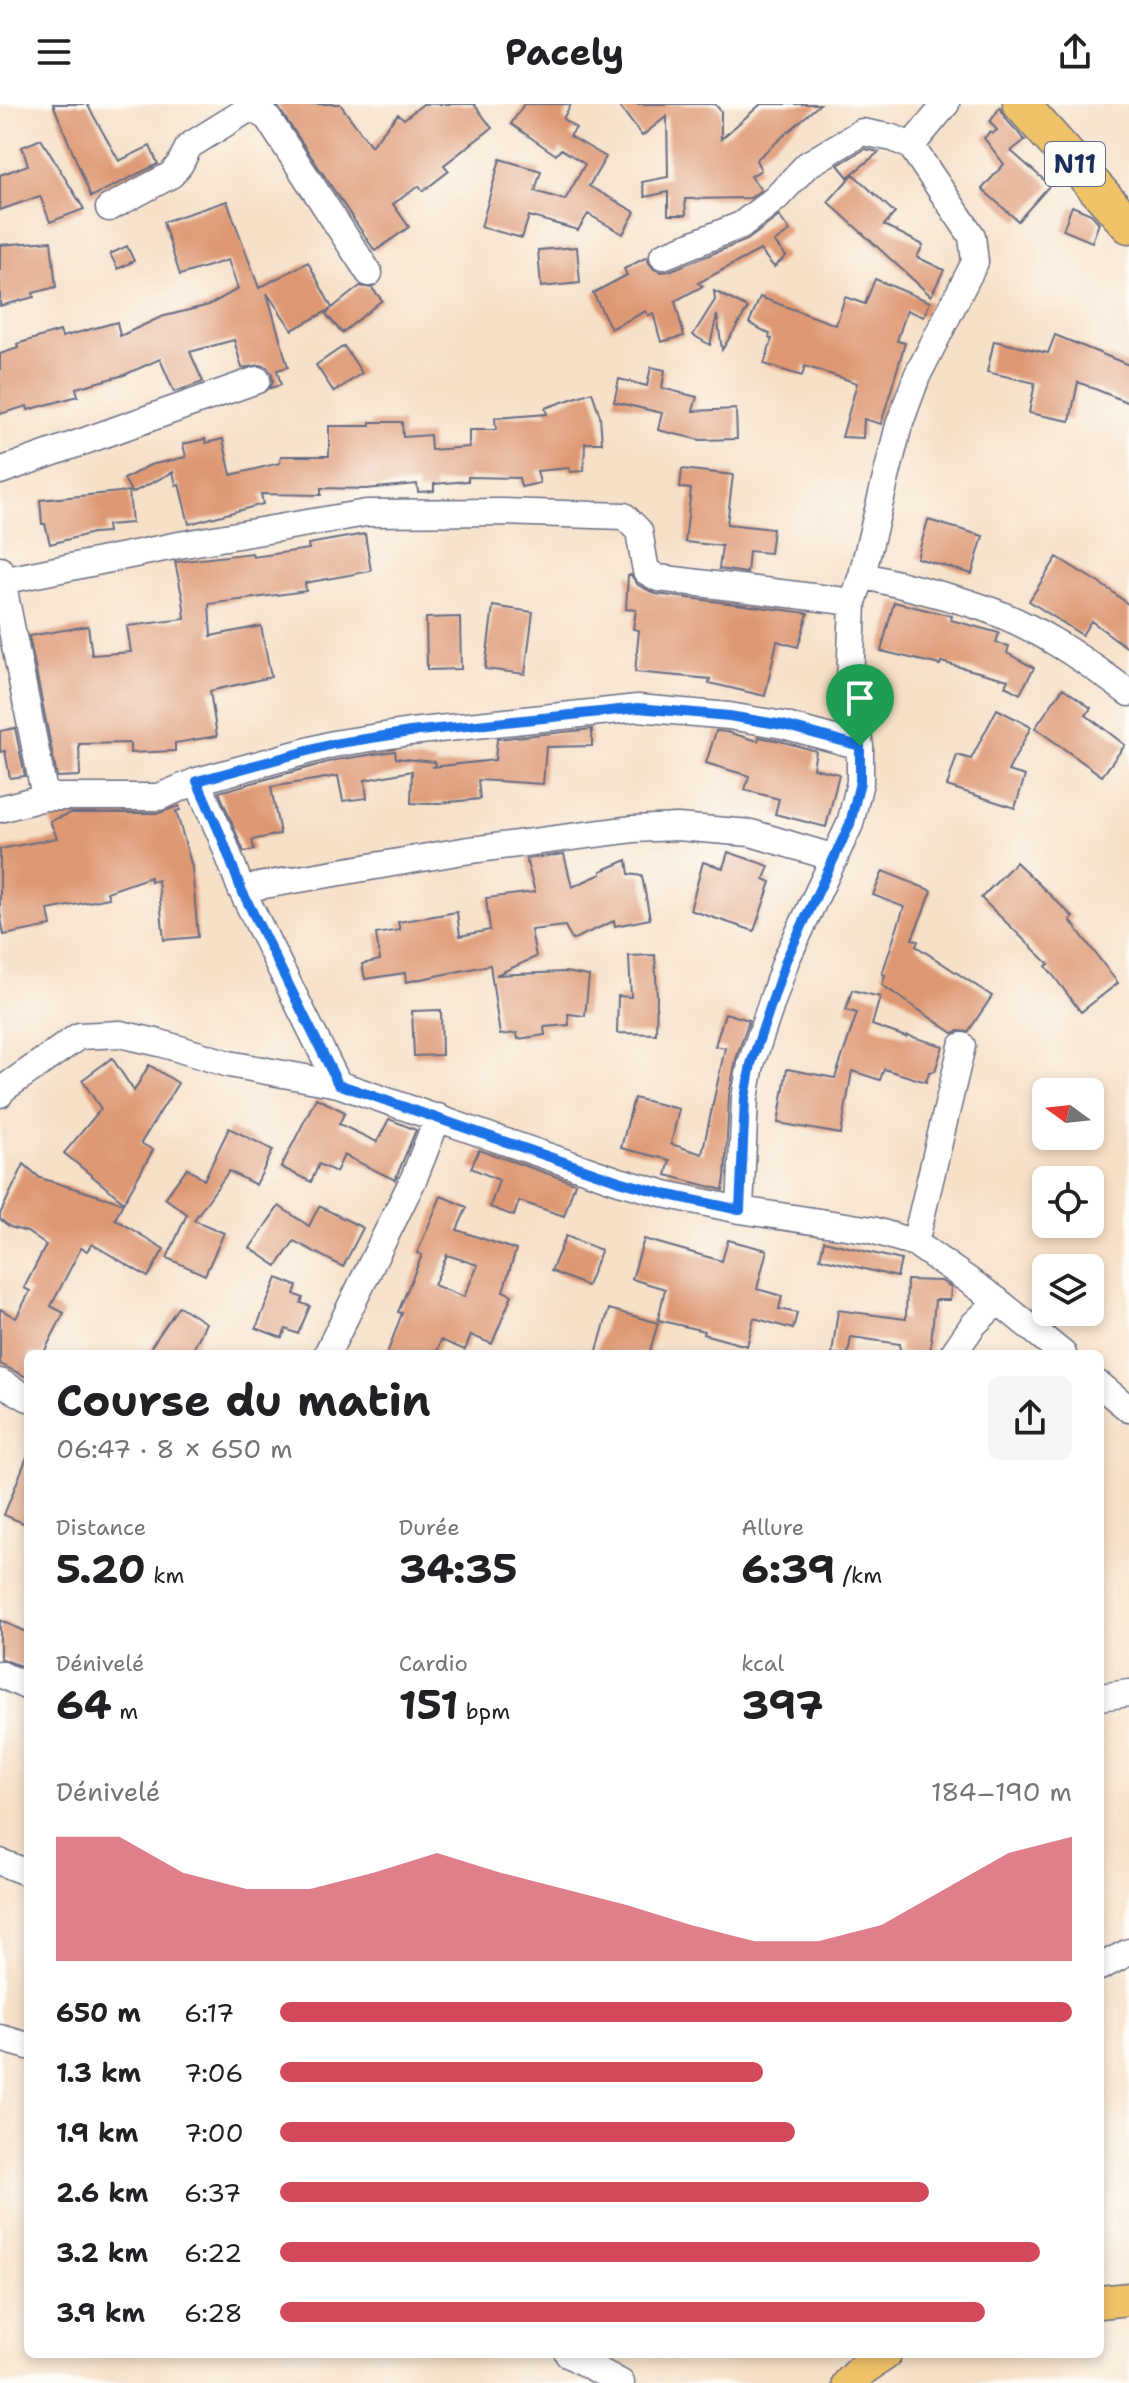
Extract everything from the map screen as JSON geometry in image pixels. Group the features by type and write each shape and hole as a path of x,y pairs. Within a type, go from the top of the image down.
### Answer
{"highway":[{"name":"N11","path":"1021,104 1129,225"}],"main road":[{"path":"1104,2302 1129,2299"},
{"path":"849,2383 879,2358"}],"street":[{"path":"911,146 946,104"},
{"path":"109,208 171,175 189,146 261,108 369,273"},
{"path":"663,256 741,225 775,199 807,165 862,132 893,138 911,146 972,236 975,262 917,376 899,425 853,602 850,684 860,746 860,782 850,824 786,960 751,1064 745,1098 740,1210"},
{"path":"0,471 257,380"},
{"path":"45,797 1,575 334,517 366,513 502,512 624,516 639,531 646,571 658,578 853,602"},
{"path":"862,575 977,606 1025,627 1078,655 1129,693"},
{"path":"0,809 45,797 159,797 197,781 348,742 410,732 638,708 729,716 783,725 860,746"},
{"path":"197,781 241,889 338,1084"},
{"path":"241,889 463,851 648,828 691,827 751,833 835,858"},
{"path":"1,1089 79,1036 120,1034 229,1064 338,1084 619,1181 669,1195 740,1210 872,1230 915,1243 998,1301 1058,1350"},
{"path":"915,1243 962,1046"},
{"path":"329,1350 414,1178 438,1117"},
{"path":"956,1350 973,1325 998,1301"},
{"path":"0,1382 24,1396"},
{"path":"1104,1388 1129,1409"},
{"path":"0,1674 24,1685"},
{"path":"1104,1696 1129,1693"},
{"path":"0,1862 24,1871"},
{"path":"1104,1965 1129,1952"},
{"path":"0,2038 24,2045"},
{"path":"575,2358 621,2383"}],"building":[{"path":"53,104 87,104 119,161 150,146 158,164 91,197"},
{"path":"276,104 340,104 371,146 398,114 404,119 423,104 474,104 492,128 444,165 449,171 423,191 419,186 393,204 409,227 375,251"},
{"path":"524,104 571,104 563,119 576,128 570,136 606,157 589,186 635,212 623,234 588,214 578,230 529,216 522,238 481,227 500,159 541,171 535,191 565,200 585,164 561,149 556,155 511,124"},
{"path":"618,104 715,104 721,111 721,139 761,104 820,104 756,160 761,170 751,176 761,190 750,198 685,199 686,215 668,215 668,192 645,197 642,182 668,177 667,116 642,136"},
{"path":"1000,107 1005,118 1025,140 1011,151 1050,185 1018,221 982,189 1004,164 984,138 997,130 990,122"},
{"path":"41,139 84,209 50,222 40,196 0,210 0,175 28,165 22,147"},
{"path":"865,149 879,152 848,177 838,165"},
{"path":"853,174 895,213 884,225 923,245 917,257 944,270 931,296 828,202"},
{"path":"227,201 259,288 308,262 332,308 360,286 372,288 382,300 342,333 326,314 331,309 292,330 267,293 288,367 277,370 281,385 270,388 272,374 267,367 242,368 234,340 190,352 203,382 174,392 160,359 124,375 76,388 78,396 0,414 0,354 18,348 17,344 60,331 62,337 117,322 120,336 161,317 209,305 238,289 228,260 180,275 163,222"},
{"path":"1072,206 1091,214 1099,223 1092,242 1063,230"},
{"path":"779,216 790,231 774,242 786,256 774,267 760,250 698,283 703,286 675,301 684,336 661,342 653,313 648,316 646,311 611,329 593,293 627,275 624,269 647,257 654,269 669,271 747,240"},
{"path":"51,241 56,287 33,293 34,297 0,306 0,245"},
{"path":"127,246 134,261 118,269 110,254"},
{"path":"577,247 580,283 541,287 538,250"},
{"path":"875,279 930,302 924,317 907,310 897,341 905,343 881,424 864,419 863,438 842,437 857,383 805,366 802,376 764,364 772,339 769,338 770,334 749,323 760,297 836,325 845,297 865,304"},
{"path":"714,291 748,308 722,350 717,315 710,345 693,335 715,300"},
{"path":"1055,335 1129,365 1129,403 1078,382 1070,421 1029,413 1035,383 987,372 994,341 1048,353"},
{"path":"344,346 362,373 334,392 316,365"},
{"path":"651,367 665,370 662,388 697,397 693,411 736,409 737,439 700,440 658,430 662,413 614,402 619,379 647,386"},
{"path":"592,392 600,416 602,443 585,443 584,471 570,472 569,468 537,471 540,483 521,487 519,478 468,477 468,481 434,484 434,491 418,492 417,484 366,489 321,488 321,495 261,494 263,504 189,524 173,472 132,493 124,479 150,465 186,457 183,444 205,439 206,443 223,439 231,475 280,463 281,456 329,456 329,426 370,426 370,422 402,422 403,437 430,435 431,450 469,447 469,430 496,430 495,418 547,414 545,408"},
{"path":"682,469 733,475 727,524 773,529 770,553 749,551 747,573 719,569 722,546 685,542 691,489 680,488"},
{"path":"129,491 132,523 107,525 108,532 50,544 45,524 42,524 40,500"},
{"path":"928,520 983,536 972,574 917,558"},
{"path":"365,534 371,571 305,583 306,591 209,604 211,636 261,626 271,677 210,691 217,736 175,743 175,751 130,753 130,743 79,744 80,776 57,777 29,636 88,626 92,655 131,652 127,626 185,619 175,562 252,553 253,557 309,549 308,544"},
{"path":"1057,557 1129,605 1129,649 1091,621 1082,635 1029,601"},
{"path":"628,575 638,585 656,594 808,613 798,647 777,641 765,696 709,683 710,679 635,672 639,630 633,629 636,610 626,609"},
{"path":"894,602 952,616 951,620 999,633 996,643 1009,646 1007,653 1034,668 1020,694 1005,686 1008,680 941,662 940,665 881,651"},
{"path":"493,606 533,612 525,674 485,669"},
{"path":"460,617 461,669 427,670 426,618"},
{"path":"1063,688 1091,708 1086,715 1125,745 1102,776 1035,728"},
{"path":"997,709 1031,727 1008,771 1025,776 1015,808 947,786 957,755 971,759"},
{"path":"15,728 25,776 10,778 5,751 0,752 0,731"},
{"path":"592,729 592,746 546,747 543,784 478,780 480,799 411,803 412,771 365,780 367,798 343,801 338,776 271,787 280,834 252,840 254,850 244,852 219,792 336,760 395,751 396,758 435,762 436,766 432,767 495,760 497,739"},
{"path":"716,731 758,741 759,737 780,741 816,751 813,768 839,774 826,827 775,814 779,799 745,790 749,776 706,763"},
{"path":"179,806 180,810 176,811 192,867 198,937 164,940 158,880 151,882 150,877 107,892 109,898 48,910 51,926 4,935 0,913 0,849 57,838 50,821 71,813 159,813"},
{"path":"728,852 769,866 764,879 771,882 754,931 690,910 703,862 723,868"},
{"path":"564,854 572,887 627,860 629,874 642,876 650,919 615,926 614,921 572,940 565,926 531,930 536,957 496,975 565,972 589,976 585,1016 568,1014 569,1025 544,1027 545,1035 518,1039 517,1033 500,1035 490,965 406,982 405,973 365,979 362,964 380,960 376,934 400,930 398,922 457,912 460,936 490,930 486,898 535,892 526,859"},
{"path":"1016,862 1073,917 1070,920 1118,983 1081,1012 1046,966 1049,964 981,898"},
{"path":"883,871 932,891 912,939 918,941 916,946 992,996 968,1032 953,1033 882,985 885,975 882,974 904,907 873,895"},
{"path":"655,955 656,1034 617,1033 618,996 631,997 629,956"},
{"path":"852,990 880,997 872,1025 943,1046 935,1071 929,1072 926,1082 884,1069 880,1080 852,1071 841,1134 778,1123 787,1069 835,1078 857,1013 846,1010"},
{"path":"441,1010 442,1055 414,1056 412,1011"},
{"path":"725,1013 749,1020 736,1059 729,1095 723,1190 666,1175 670,1160 621,1148 634,1098 679,1109 671,1144 702,1154 725,1048 715,1046"},
{"path":"112,1058 134,1091 149,1065 178,1083 141,1143 153,1150 124,1202 64,1153 101,1109 82,1080"},
{"path":"316,1098 345,1112 339,1124 377,1142 389,1119 416,1130 395,1180 344,1155 336,1172 319,1164 311,1182 281,1167"},
{"path":"229,1128 273,1150 256,1185 229,1171 194,1220 224,1233 205,1275 167,1258 187,1214 165,1198 187,1168 204,1180"},
{"path":"479,1150 575,1183 564,1216 519,1201 514,1216 490,1207 499,1180 471,1168"},
{"path":"24,1164 40,1178 123,1203 115,1219 164,1249 148,1277 92,1244 87,1251 81,1248 51,1306 64,1313 45,1350 24,1350 24,1376 0,1364 0,1309 16,1318 30,1291 24,1288 46,1245 27,1232 10,1227 0,1219"},
{"path":"441,1196 467,1207 457,1230 516,1250 503,1291 512,1295 492,1344 471,1335 465,1350 441,1340 437,1350 388,1350 402,1313 398,1312 422,1255 417,1253","holes":["447,1255 478,1265 464,1297 434,1285"]},
{"path":"279,1206 309,1226 319,1206 363,1228 343,1267 294,1241 277,1266 250,1248"},
{"path":"566,1236 601,1250 587,1286 551,1271"},
{"path":"644,1239 722,1261 728,1240 767,1250 757,1289 782,1296 779,1309 797,1313 793,1329 754,1318 747,1346 658,1320 665,1289 632,1279"},
{"path":"824,1241 901,1260 897,1277 820,1258"},
{"path":"277,1278 297,1286 294,1294 303,1298 301,1303 310,1306 298,1334 286,1329 282,1338 256,1328"},
{"path":"907,1280 941,1281 951,1287 950,1300 935,1300 930,1350 899,1350 900,1344 851,1337 849,1350 833,1350 838,1310 906,1319"},
{"path":"179,1306 206,1323 193,1350 149,1350"},
{"path":"609,1309 658,1323 650,1350 597,1350"},
{"path":"24,1465 24,1523 4,1515"},
{"path":"0,1620 24,1631 24,1667 0,1658"}],"route":[{"path":"638,708 729,716 783,725 860,746 860,782 850,824 786,960 751,1064 745,1098 740,1210 619,1181 338,1084 241,889 197,781 333,744 410,732 638,708"}]}
